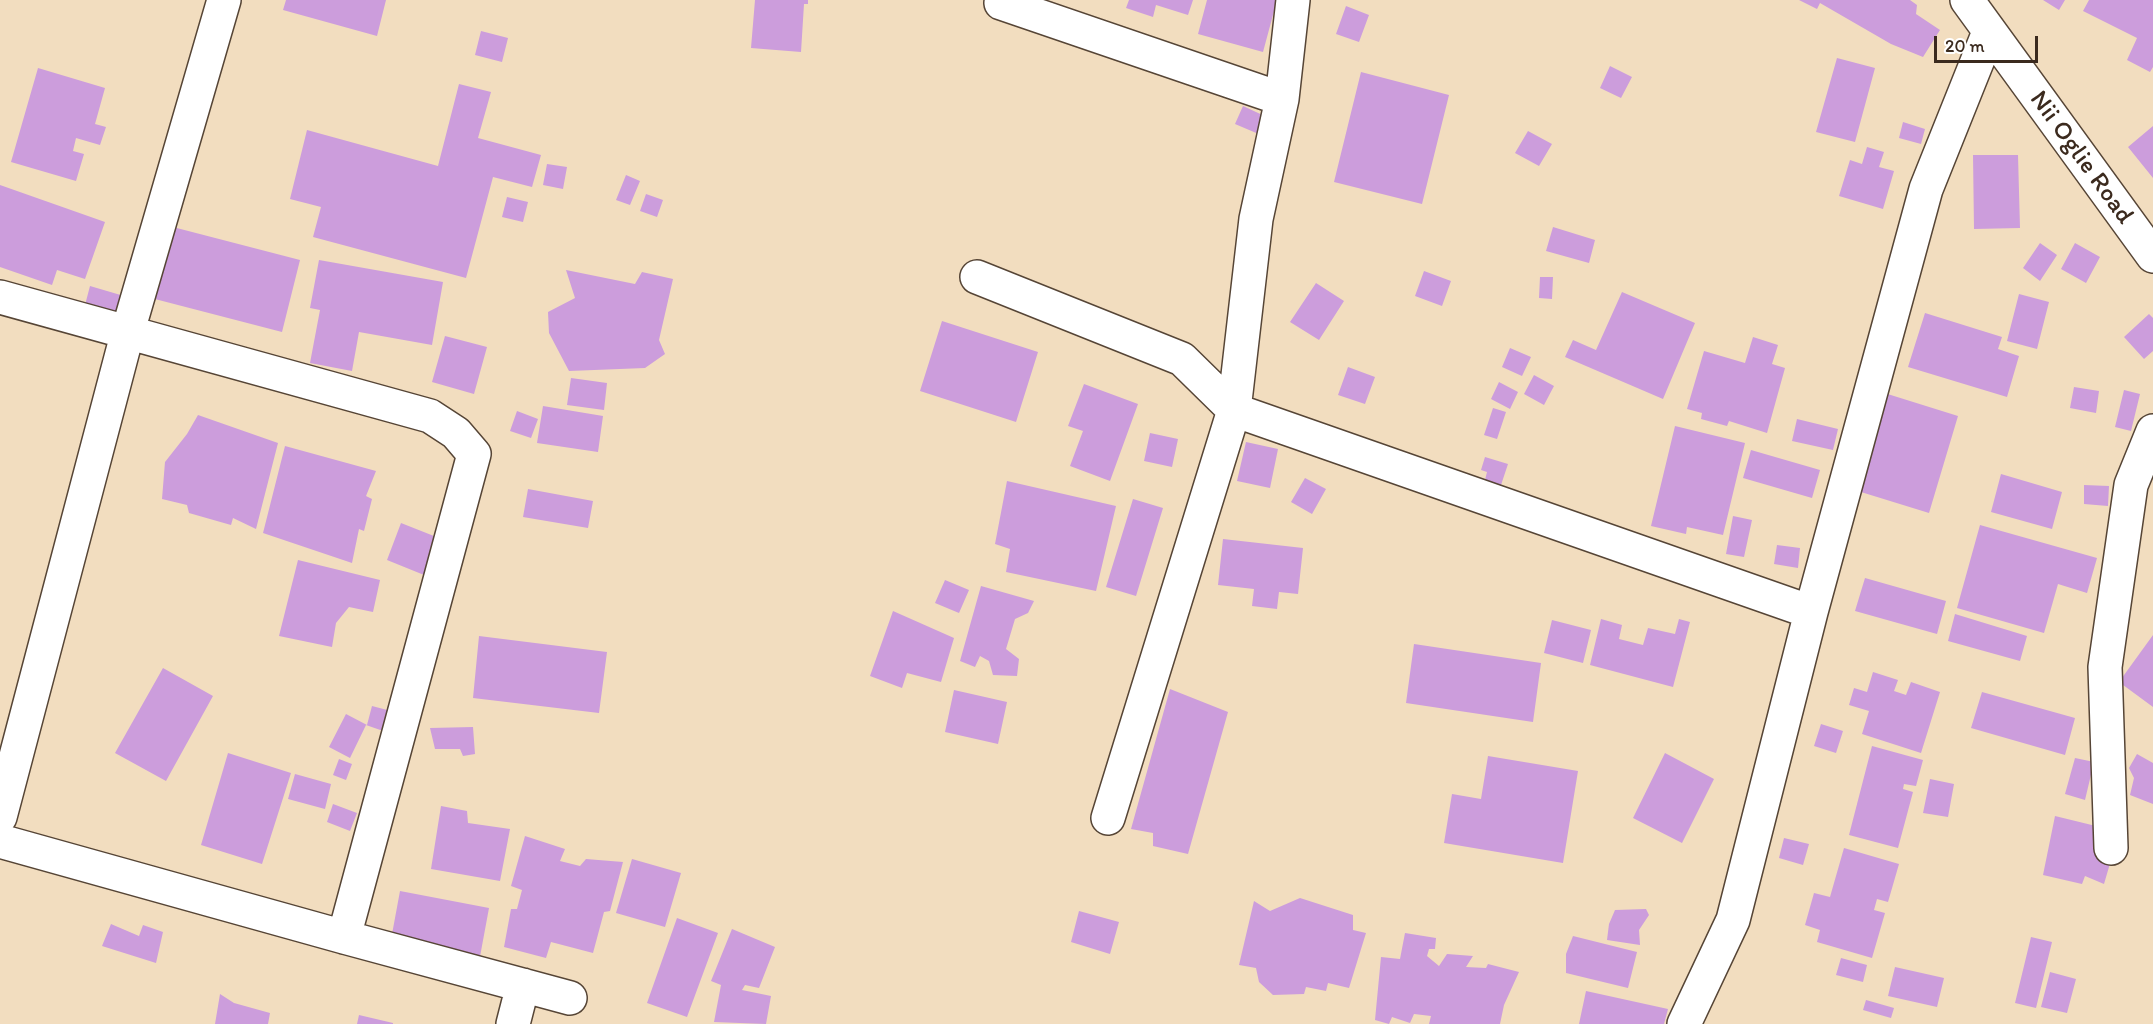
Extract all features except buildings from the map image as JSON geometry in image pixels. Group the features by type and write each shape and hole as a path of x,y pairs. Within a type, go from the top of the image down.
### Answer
{"street":[{"path":"0,816 128,330 224,0"},
{"path":"1108,818 1234,410 1256,219 1282,99 1293,0"},
{"name":"Nii Oglie Road","path":"1967,0 2153,256"},
{"path":"1001,3 1282,99"},
{"path":"1684,1024 1733,920 1811,612 1926,189 1989,32"},
{"path":"977,277 1182,359 1234,410 1811,612"},
{"path":"0,297 128,330 430,416 456,433 474,454 344,937"},
{"path":"2111,848 2105,667 2131,485 2153,431"},
{"path":"0,841 570,998"},
{"path":"513,1024 523,985"}]}
